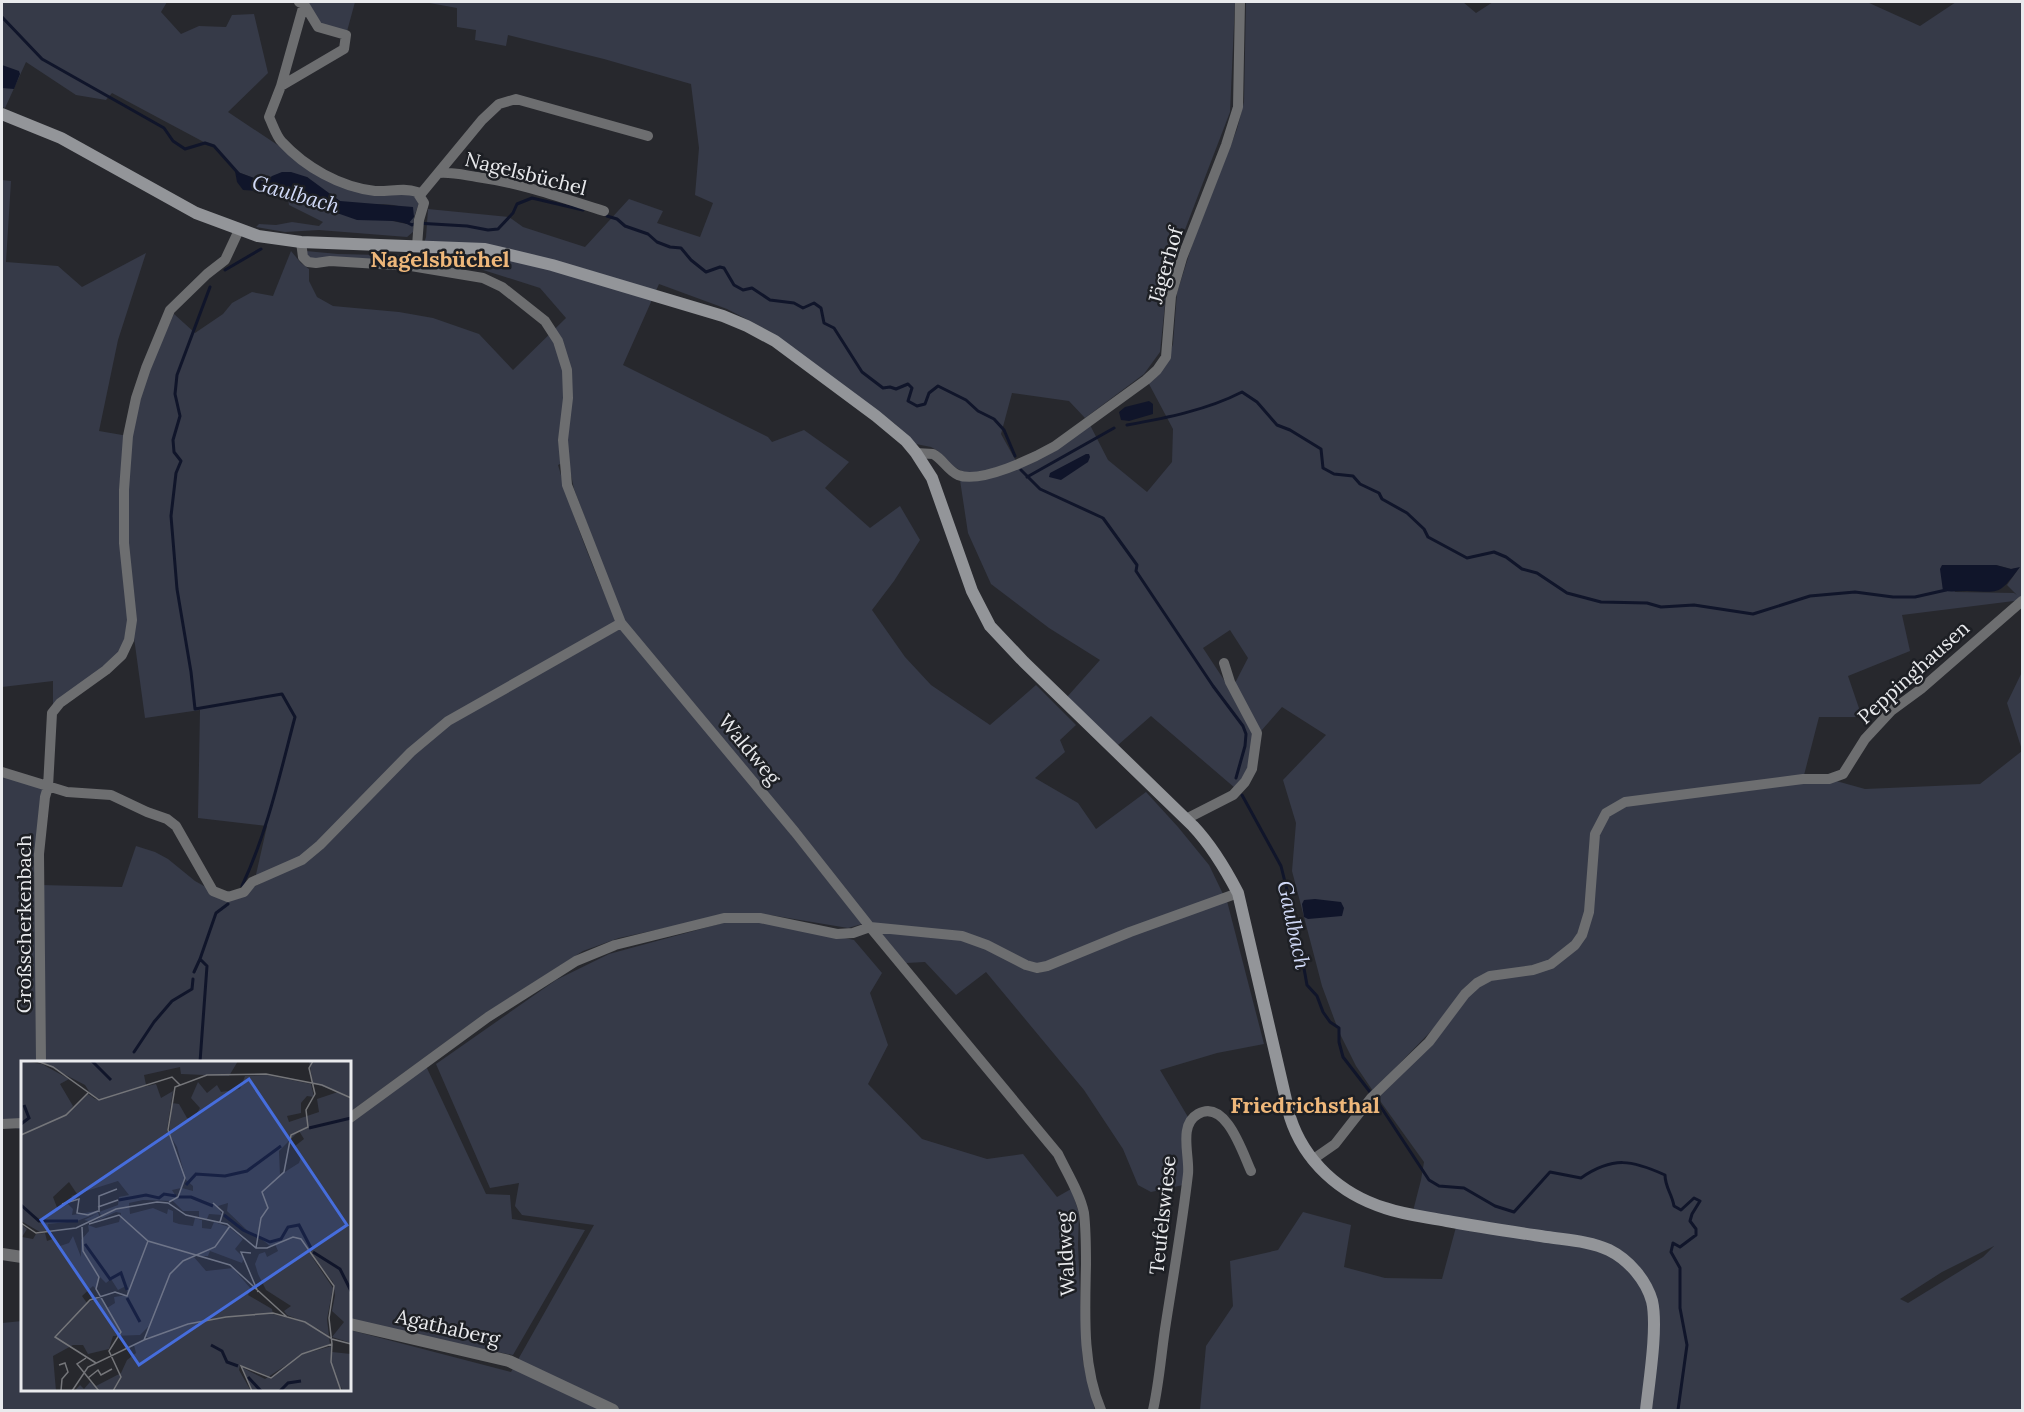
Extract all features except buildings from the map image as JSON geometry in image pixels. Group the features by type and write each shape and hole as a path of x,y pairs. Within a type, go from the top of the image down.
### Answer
{"main road":[{"path":"2,114 62,138 196,213 258,236 301,242 485,249 552,265 685,303 739,322 775,341 876,416 906,441 929,471 972,591 990,626 1186,819 1210,844 1226,868 1238,893 1290,1117 1298,1137 1312,1160 1348,1191 1367,1202 1387,1209 1585,1243 1608,1250 1626,1261 1644,1281 1652,1302 1654,1325 1646,1410"}],"street":[{"name":"Jägerhof","path":"916,453 933,454 949,469 963,477 990,473 1040,455 1157,370 1166,357 1171,296 1182,258 1226,145 1238,106 1240,2"},
{"path":"281,86 344,49 346,35 318,27 302,3"},
{"path":"302,3 281,86 269,117 280,141 306,162 334,180 375,191 412,190 420,195 424,203 417,246"},
{"name":"Nagelsbüchel","path":"420,195 482,120 499,104 516,99 648,136"},
{"name":"Nagelsbüchel","path":"439,173 450,172 495,179 604,211"},
{"name":"Großscherkenbach","path":"41,1061 39,854 48,787 51,718 53,710 60,702 106,670 122,655 129,640 132,620 124,543 124,490 128,436 136,398 170,310 225,260 239,230"},
{"name":"Waldweg","path":"301,242 303,257 308,262 330,261 411,266 483,278 502,287 545,321 558,341 567,370 568,398 563,440 567,485 621,623 1058,1154 1083,1211 1086,1234 1085,1307 1088,1370 1101,1410"},
{"name":"Peppinghausen","path":"1312,1160 1335,1144 1374,1095 1429,1042 1465,994 1477,983 1490,976 1533,970 1551,964 1575,945 1582,935 1589,912 1595,834 1606,813 1625,802 1803,779 1836,777 1843,774 1865,739 1891,711 2022,601"},
{"path":"2,772 67,792 111,795 170,820 176,826 213,891 228,897 244,892 252,882 302,860 320,845 411,752 448,721 621,623"},
{"path":"1186,819 1233,795 1245,783 1252,769 1257,733 1230,682 1224,663"},
{"path":"351,1117 488,1017 576,961 615,945 724,918 760,918 837,934 853,933 870,927 962,936 1037,968 1238,893"},
{"name":"Teufelswiese","path":"1153,1410 1188,1170 1187,1129 1194,1117 1207,1112 1224,1118 1230,1125 1251,1171"},
{"path":"2,1124 21,1125"},
{"path":"2,1254 21,1257"},
{"name":"Agathaberg","path":"351,1324 509,1361 612,1410"}],"shaded area":[{"path":"2,2 167,2 161,12 181,34 199,26 226,27 232,15 254,14 268,73 228,112 333,182 410,193 420,200 414,217 413,232 407,237 319,230 285,232 256,227 259,224 276,225 292,222 319,226 323,222 289,205 288,198 407,224 398,206 342,202 307,177 265,182 235,171 215,148 112,93 106,100 76,95 26,62 5,108 2,107"},
{"path":"304,2 355,2 346,35 318,27"},
{"path":"424,2 1235,2 1230,112 1181,240 1167,285 1160,352 1144,374 1085,418 1069,401 1012,393 1001,434 1016,461 988,471 965,473 951,465 938,451 916,444 895,424 771,332 727,309 659,284 623,365 768,437 772,442 804,430 849,462 825,488 870,528 900,506 920,540 872,610 905,657 931,685 990,725 1036,685 1076,725 1060,740 1065,752 1035,778 1078,803 1096,829 1146,792 1209,865 1223,894 1042,965 1034,965 988,941 872,925 623,619 574,489 568,460 558,465 570,505 584,545 617,622 445,721 301,858 255,879 267,826 198,818 200,710 145,718 132,623 122,655 53,710 53,681 2,687 2,180 11,181 6,262 58,266 82,287 146,253 118,340 99,431 128,436 136,398 174,314 195,333 223,314 232,303 252,292 273,296 291,251 309,269 309,281 317,297 333,306 399,312 433,318 479,334 513,370 566,318 540,288 480,269 418,262 314,260 307,257 306,251 420,256 426,237 428,209 509,217 523,227 585,247 629,199 663,211 657,223 700,237 713,203 695,195 699,148 691,84 508,35 506,46 475,40 476,30 457,27 457,8"},
{"path":"1246,2 1463,2 1476,13 1493,2 1867,2 1920,26 1956,2 2022,2 2022,600 1902,615 1910,651 1848,676 1862,717 1819,717 1803,779 1829,779 1865,789 1980,784 2022,751 2022,1410 1200,1410 1206,1346 1233,1306 1230,1261 1278,1250 1303,1212 1351,1225 1344,1267 1385,1278 1442,1279 1456,1227 1413,1211 1424,1162 1378,1098 1432,1044 1433,1029 1373,1091 1356,1066 1339,1032 1322,986 1292,871 1296,823 1283,780 1326,735 1282,707 1261,731 1234,685 1248,658 1230,630 1203,648 1228,686 1253,733 1250,762 1243,778 1235,788 1151,716 1118,745 1067,697 1100,660 1049,628 991,584 968,533 960,480 975,480 1090,425 1108,460 1147,492 1172,462 1173,429 1149,384 1166,365 1173,344 1177,293 1193,242 1237,129 1244,102","holes":["1950,565 1996,565 2011,569 2019,568 2007,585 2017,595 2014,593 1955,592","1994,1246 1983,1257 1908,1303 1900,1299 1942,1272"]},
{"path":"620,629 744,775 862,924 848,928 770,915 725,915 619,938 583,951 484,1014 351,1111 351,1061 21,1061 21,1130 2,1124 2,773 48,787 40,885 122,887 136,846 168,859 195,881 213,891 244,892 303,861 386,778 450,722"},
{"path":"2022,672 2022,750 2007,703"},
{"path":"1227,901 1264,1044 1217,1053 1160,1070 1188,1117 1183,1185 1151,1192 1138,1185 1123,1149 1084,1090 986,972 956,995 925,962 906,963 879,931 961,938 1039,973 1132,935"},
{"path":"730,921 779,924 854,940 882,973 870,993 888,1045 868,1084 922,1139 987,1159 1023,1154 1057,1197 1071,1189 1079,1213 1078,1244 1083,1362 1095,1410 2,1410 2,1323 21,1321 21,1391 351,1391 351,1330 511,1372 594,1225 522,1215 515,1206 519,1183 490,1188 436,1064 556,980 609,954"},
{"path":"426,1066 486,1194 510,1195 512,1219 585,1230 513,1355 398,1332 351,1319 351,1120"}],"water":[{"path":"2,65 19,71 14,89 2,88"},
{"path":"235,171 265,182 282,172 291,172 307,177 340,201 413,207 414,217 408,224 394,221 357,220 317,206 261,191 243,190 237,182"},
{"path":"1149,401 1153,404 1153,414 1129,421 1121,420 1119,412 1125,407"},
{"path":"1086,454 1090,457 1088,462 1061,480 1049,477 1050,473"},
{"path":"1942,565 1996,565 2011,569 2020,567 2003,588 1998,590 1943,591 1940,569"},
{"path":"1304,900 1341,902 1344,908 1342,916 1308,919 1304,917 1302,904"}],"waterway":[{"name":"Gaulbach","path":"2,17 42,59 164,128 173,141 185,149 205,143 214,146 238,173"},
{"name":"Gaulbach","path":"406,222 412,225 416,223 498,229 513,213 517,204 532,198 583,210"},
{"name":"Gaulbach","path":"607,216 617,219 625,226 648,234 657,242 681,248 706,272 720,267 724,268 734,285 743,290 752,288 770,300 794,303 803,308 814,303 821,308 824,323 834,328 862,372 883,388 896,389 908,384 912,388 908,401 917,406 925,404 929,393 938,386 966,400 978,411 994,419 1004,430 1015,456"},
{"path":"225,270 261,249"},
{"path":"210,287 177,375 175,394 180,416 173,440 174,452 181,461 176,473 171,516 177,589 195,709 282,694 295,717 266,824 242,886"},
{"path":"1127,425 1201,409 1242,392 1257,402 1277,425 1290,430 1321,449 1323,468 1334,474 1353,476 1360,484 1379,493 1382,499 1407,513 1424,529 1428,537 1467,558 1494,552 1506,557 1522,569 1537,573 1567,593 1601,602 1647,603 1661,607 1694,605 1753,614 1810,596 1855,592 1893,597 1915,597 1946,590"},
{"path":"1027,477 1114,428"},
{"name":"Gaulbach","path":"1021,470 1040,489 1103,518 1137,565 1136,571 1213,686 1243,726 1246,734 1245,746 1236,778"},
{"name":"Gaulbach","path":"1242,795 1281,866 1297,930 1307,985 1317,996 1330,1022 1339,1028 1339,1042 1343,1057 1377,1101 1429,1180 1439,1186 1464,1188 1495,1206 1514,1212 1550,1172 1581,1178 1603,1166 1623,1163 1642,1166 1665,1175 1674,1206 1681,1210 1694,1198 1700,1201 1690,1221 1696,1229 1696,1235 1680,1247 1673,1243 1671,1252 1680,1268 1680,1308 1687,1345 1678,1410"},
{"path":"200,1061 207,966 200,959 216,913 228,904"},
{"path":"194,972 200,959"},
{"path":"134,1052 154,1022 172,1001 192,989 193,979"}],"district":[{"name":"Nagelsbüchel","path":"440,259"},
{"name":"Friedrichsthal","path":"1305,1105"}]}
